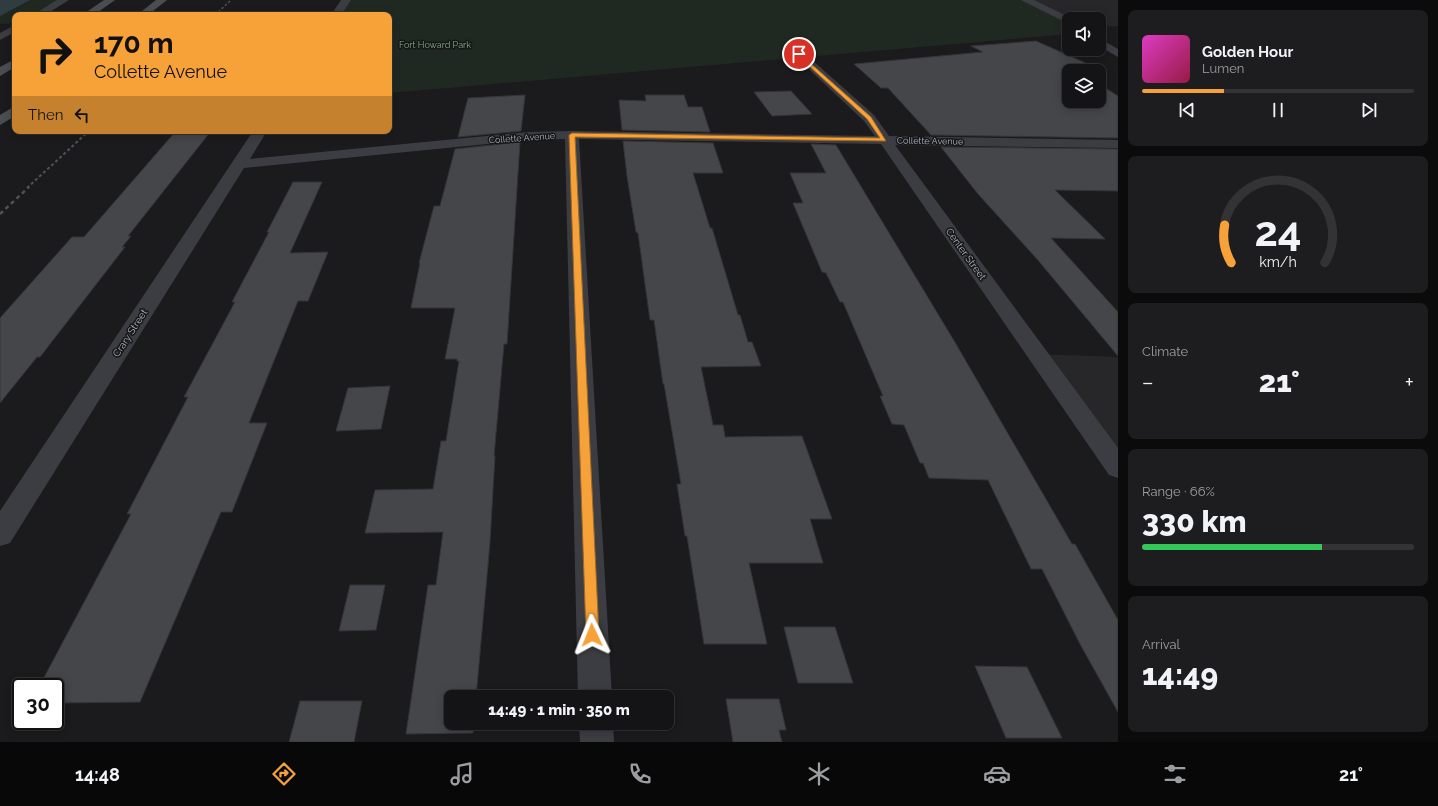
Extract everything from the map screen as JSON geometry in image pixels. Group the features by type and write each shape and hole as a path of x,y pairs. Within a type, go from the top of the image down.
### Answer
{"main road":[{"path":"92,12 110,0"},
{"path":"146,12 162,0"},
{"path":"0,72 12,64"},
{"path":"0,121 12,112"}],"street":[{"path":"43,12 64,0"},
{"path":"338,12 346,0"},
{"path":"1026,0 1062,17"},
{"path":"0,37 12,30"},
{"path":"1106,46 1118,54"},
{"name":"Center Street","path":"799,54 869,118 1118,468"},
{"name":"Crary Street","path":"0,534 258,134"},
{"path":"572,135 595,690"},
{"name":"Collette Avenue","path":"240,164 529,136 572,135 1118,144"},
{"path":"596,730 597,742"}],"shaded area":[{"path":"0,0 30,0 0,16"},
{"path":"1026,0 1118,0 1118,26 1106,27 1106,12 1062,12 1062,16"},
{"path":"1038,354 1118,357 1118,468"}],"green space":[{"path":"0,0 64,0 43,12 12,12 12,23 0,24"},
{"name":"Fort Howard Park","path":"346,0 1026,0 1062,17 1062,35 392,93 392,12 338,12"}],"building":[{"path":"1036,41 1062,53 1062,56 1070,56 1088,64 1062,64 1062,108 1106,108 1106,88 1118,96 1118,138 931,135 888,88 881,88 854,64 983,52 971,46"},
{"path":"791,91 812,114 772,116 754,92"},
{"path":"525,95 521,131 458,137 468,98"},
{"path":"645,95 684,95 688,107 702,107 710,132 622,130 619,100 646,101"},
{"path":"173,134 209,134 128,236 131,236 122,247 125,247 40,357 37,357 0,403 0,318 72,237 84,237"},
{"path":"623,141 713,143 723,173 693,173 710,228 712,228 738,315 740,315 748,342 752,342 761,366 701,367 713,425 723,425 725,437 802,436 832,519 810,519 823,563 749,563 767,644 704,644 687,536 685,536 677,484 681,484 663,384 654,320 650,320 638,233 636,232 627,176"},
{"path":"520,142 507,344 504,344 494,456 490,542 477,690 444,690 444,730 473,730 473,733 406,734 428,585 436,585 443,532 365,533 375,490 433,489 441,441 446,441 459,361 457,361 457,359 445,359 455,308 411,308 419,263 434,206 440,206 455,149"},
{"path":"811,144 836,145 956,344 1072,544 1075,544 1118,620 1118,712 1080,644 1042,569 1031,569 988,480 929,478 923,463 920,463 904,425 892,424 880,396 883,396 843,302 840,302 826,273 822,272 793,203 803,203 790,173 826,173"},
{"path":"941,147 1118,149 1118,191 1055,190 1105,239 1051,238 1118,312 1118,356 1037,259 978,194"},
{"path":"293,182 322,182 290,253 328,252 308,301 298,301 249,423 267,423 232,512 221,512 140,702 64,703 64,678 44,678 131,514 127,514 188,397 184,397 235,302 232,302 269,232 267,232"},
{"path":"390,386 381,429 336,431 348,388"},
{"path":"350,585 385,585 376,630 339,631"},
{"path":"784,627 835,627 853,683 798,683"},
{"path":"975,666 1027,667 1062,738 1006,738"},
{"path":"726,699 779,699 786,730 779,730 782,742 733,742"},
{"path":"300,701 362,701 354,742 289,742"}],"railway":[{"path":"218,12 231,0"},
{"path":"27,188 86,134"},
{"path":"0,214 29,187"}],"route":[{"path":"592,635 572,135 884,140 869,118 799,54"}]}
